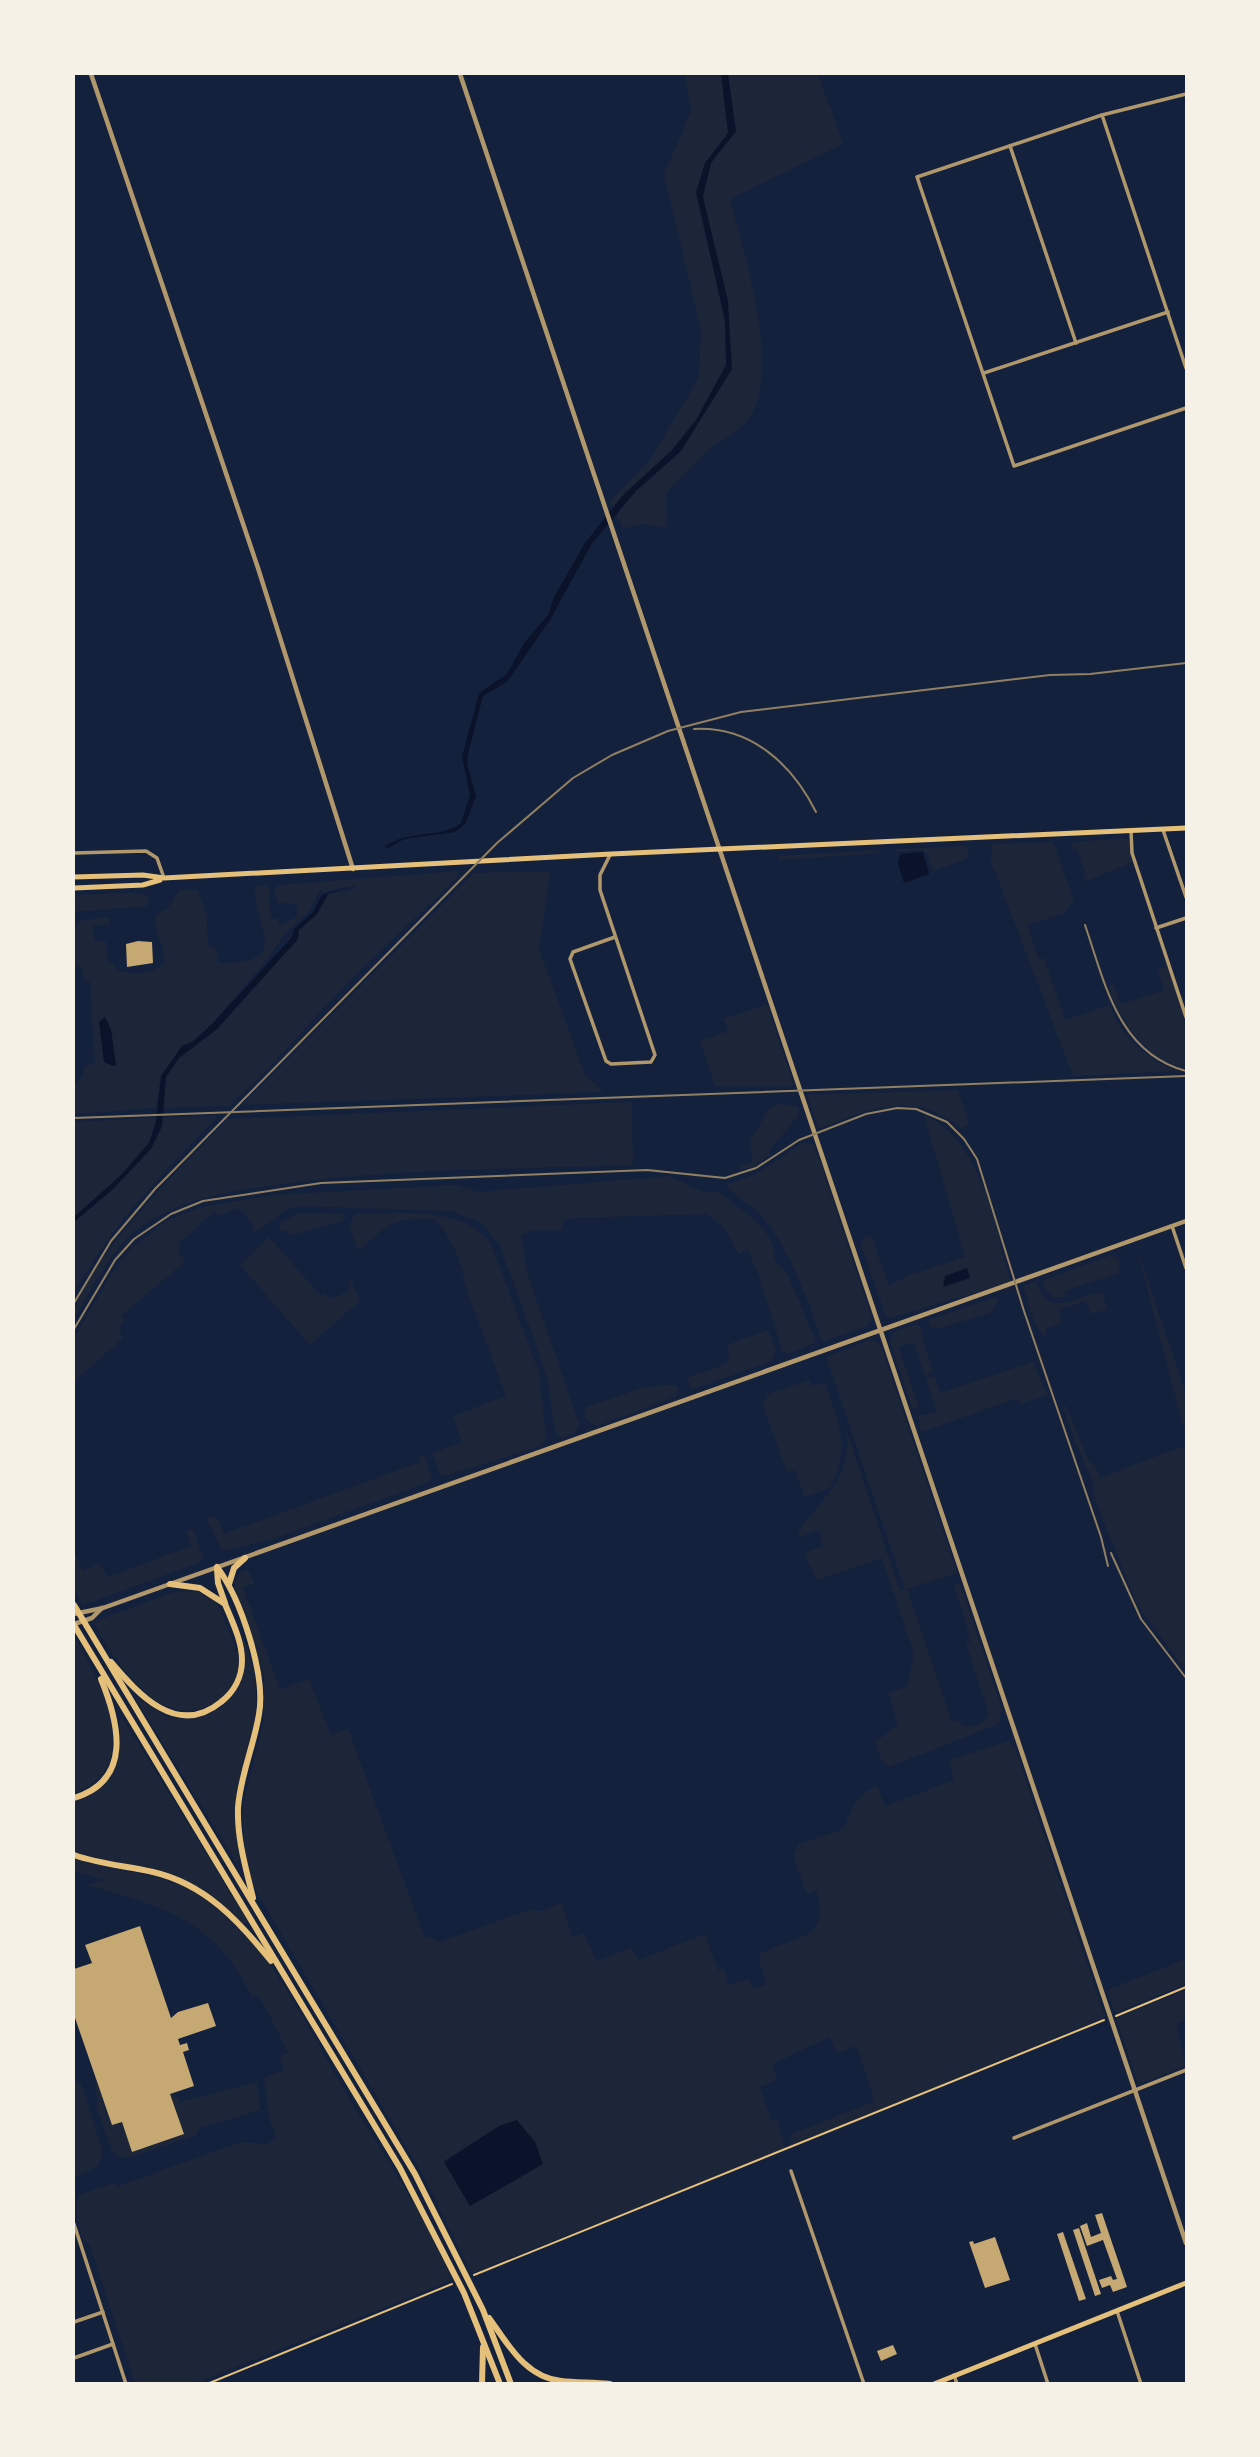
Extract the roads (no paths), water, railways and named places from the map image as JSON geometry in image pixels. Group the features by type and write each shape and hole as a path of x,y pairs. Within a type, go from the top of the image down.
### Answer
{"highway":[{"path":"229,1586 234,1569 245,1558"},
{"path":"217,1567 229,1586 256,1659 261,1688 259,1714 241,1783 238,1812 241,1854 256,1907"},
{"path":"97,1646 134,1690 151,1704 177,1714 205,1712 231,1692 240,1673 240,1647 218,1583 217,1567"},
{"path":"170,1584 201,1588 225,1604"},
{"path":"74,1605 405,2155 439,2217 483,2310 510,2384"},
{"path":"74,1625 413,2190 480,2332 500,2384"},
{"path":"74,1798 87,1793 104,1779 118,1747 112,1706 93,1658"},
{"path":"74,1855 155,1872 202,1892 237,1920 285,1977"},
{"path":"483,2310 514,2353 536,2372 561,2381 610,2384"},
{"path":"480,2332 484,2361 482,2384"}],"main road":[{"path":"74,877 143,874 164,878 353,870 611,854 1186,828"},
{"path":"74,888 143,885 164,878"},
{"path":"934,2384 1186,2283"}],"street":[{"path":"91,74 258,568 353,870"},
{"path":"460,74 1186,2243"},
{"path":"1186,94 1102,115 917,177 1014,466 1186,408"},
{"path":"1102,115 1186,368"},
{"path":"1010,146 1076,343"},
{"path":"983,374 1168,312"},
{"path":"1163,830 1186,897"},
{"path":"1131,831 1132,853 1186,1017"},
{"path":"74,853 146,851 157,858 164,878"},
{"path":"611,854 601,872 599,886 654,1060 612,1065 606,1061 570,959 573,952 615,937"},
{"path":"1156,928 1186,918"},
{"path":"74,1614 103,1608 245,1558 1186,1221"},
{"path":"1172,1226 1186,1268"},
{"path":"74,1625 92,1618 103,1608"},
{"path":"1014,2138 1186,2070"},
{"path":"791,2171 864,2384"},
{"path":"74,2224 126,2384"},
{"path":"1116,2311 1141,2384"},
{"path":"74,2322 103,2312"},
{"path":"74,2357 113,2344"},
{"path":"1035,2344 1048,2384"},
{"path":"954,2375 957,2384"}],"railway":[{"path":"74,1303 111,1241 155,1189 497,843 573,778 612,755 668,731 741,712 1050,675 1090,674 1186,663"},
{"path":"694,729 734,734 767,751 795,778 816,812"},
{"path":"1085,925 1108,992 1129,1032 1144,1049 1163,1062 1186,1071"},
{"path":"74,1118 1186,1076"},
{"path":"74,1329 115,1260 134,1239 171,1214 203,1201 321,1183 647,1170 725,1178 756,1168 799,1140 866,1114 897,1108 916,1109 947,1122 964,1139 977,1159 1024,1311 1101,1537 1108,1566"},
{"path":"1111,1553 1141,1619 1186,1678"}]}
